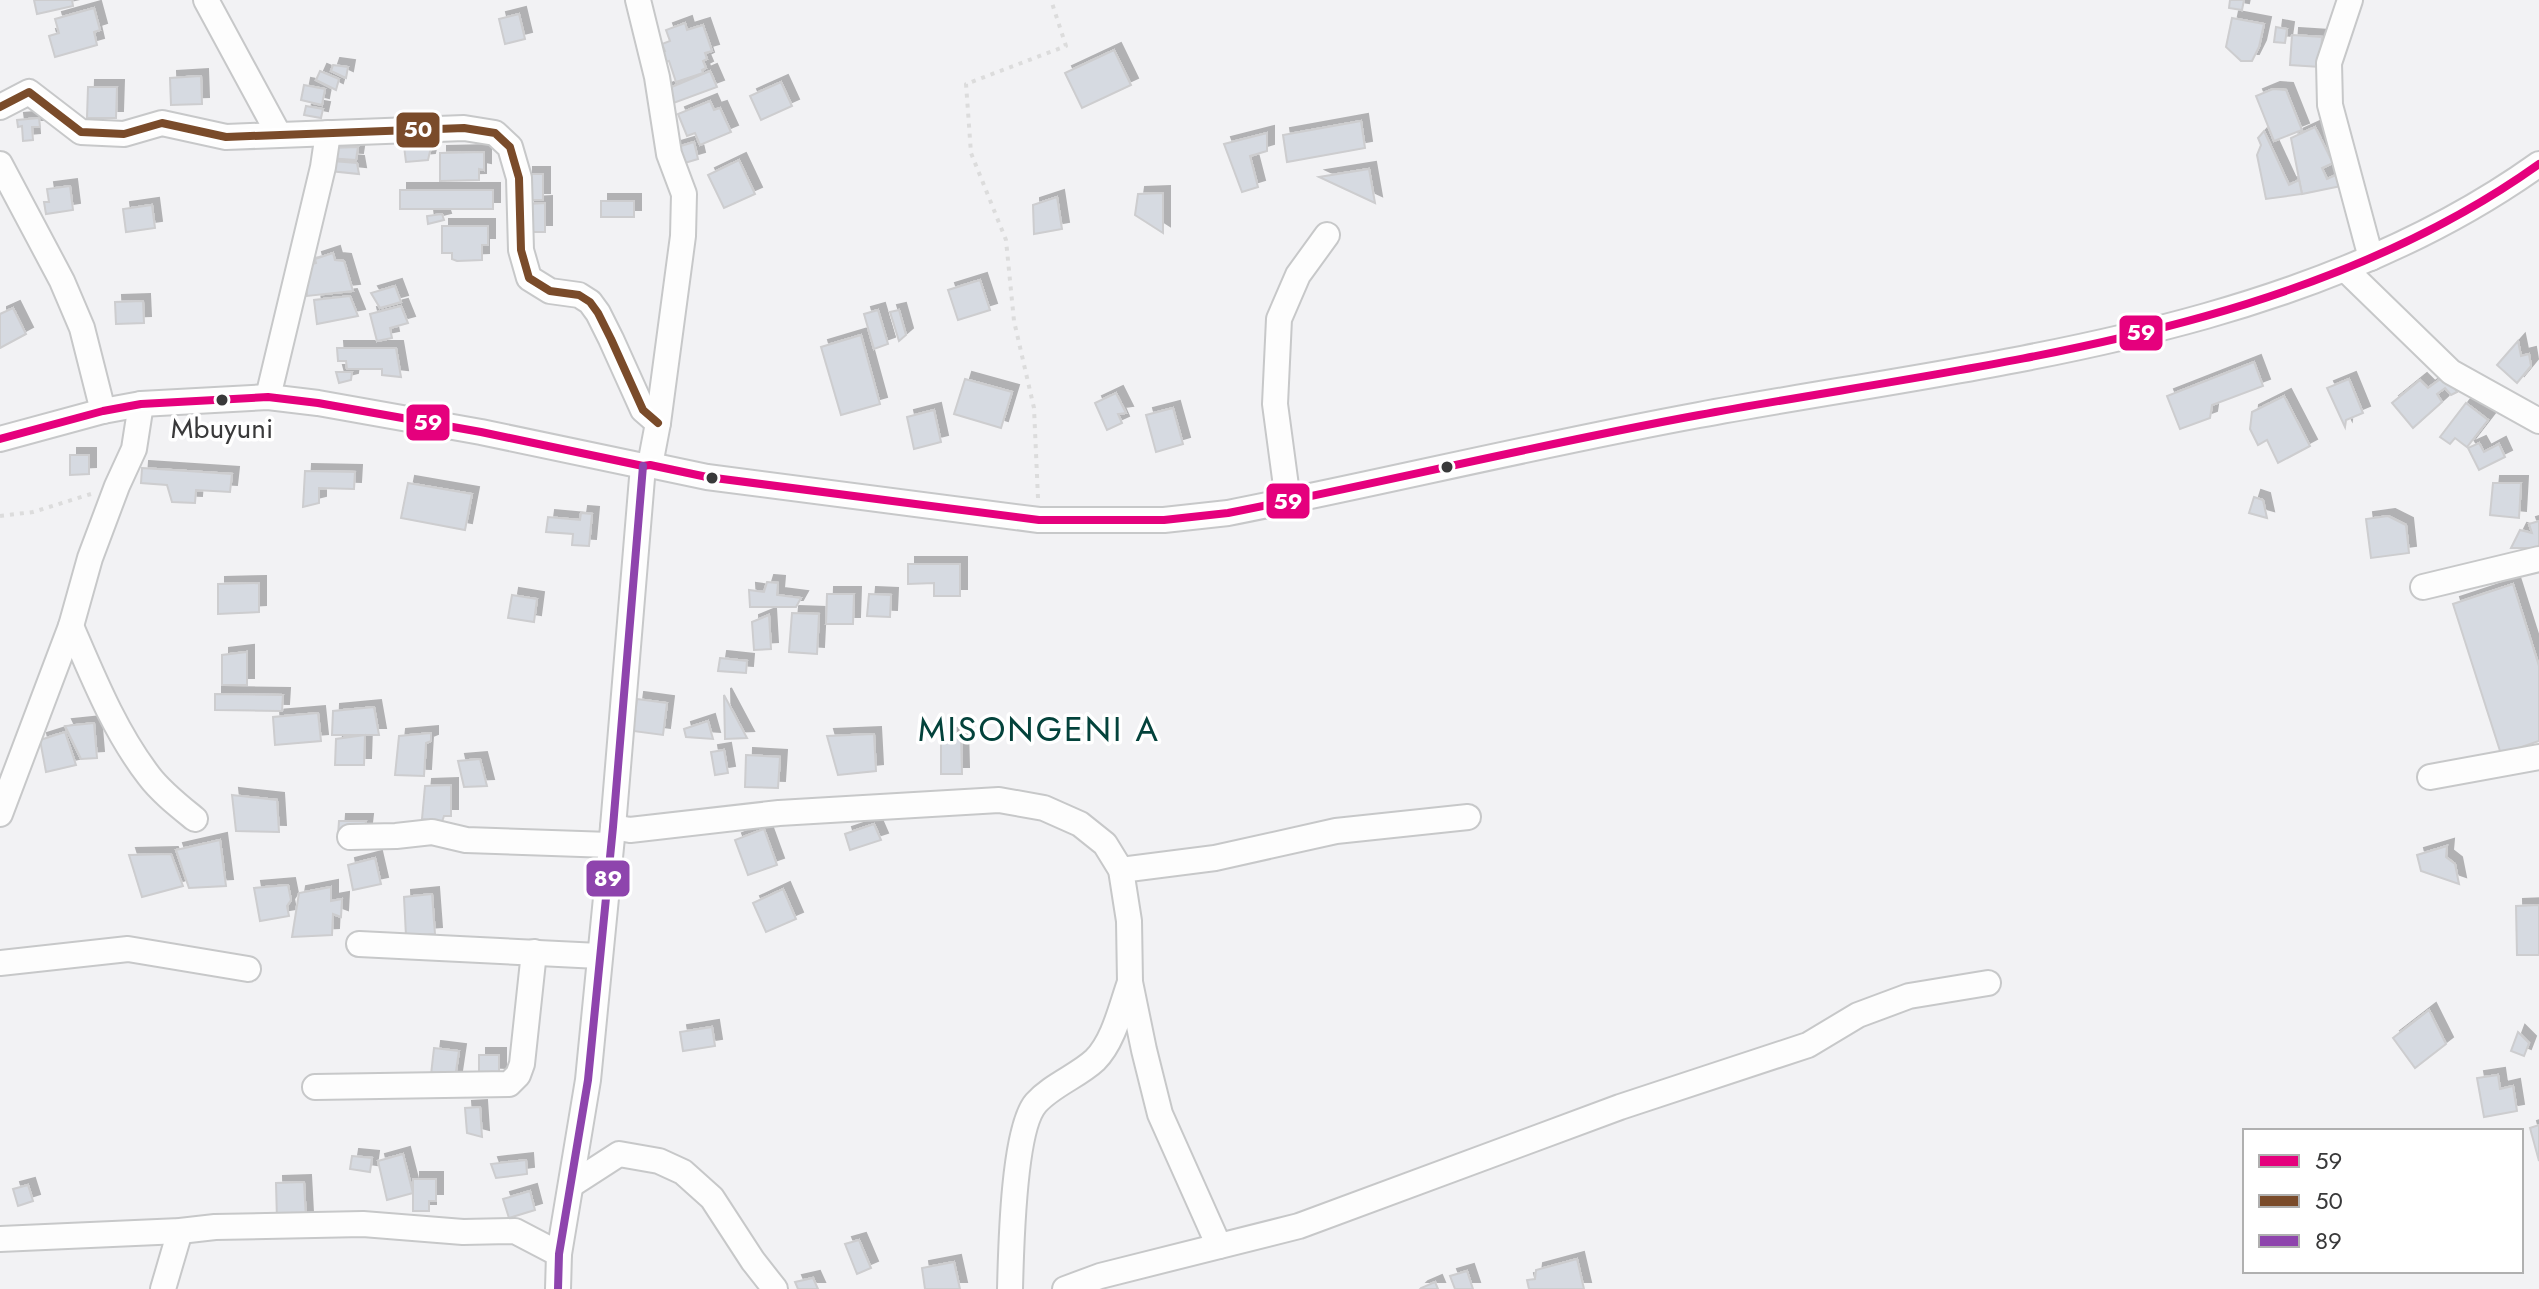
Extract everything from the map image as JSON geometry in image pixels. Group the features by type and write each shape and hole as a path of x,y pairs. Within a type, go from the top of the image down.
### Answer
{"street":[{"path":"206,0 278,133"},
{"path":"558,1289 559,1254 588,1080 646,466 658,423 683,236 684,194 669,154 657,77 638,0"},
{"path":"2350,0 2329,63 2330,105 2371,258"},
{"path":"0,107 29,92 81,132 124,134 162,123 226,137 464,128 495,133 510,147 519,178 521,250 529,278 550,291 579,295 590,302 605,326 643,410 658,423"},
{"path":"268,397 323,167 328,133"},
{"path":"0,164 62,281 82,328 103,411"},
{"path":"0,439 141,404 268,397 481,432 707,477 1039,520 1164,520 1228,513 1694,416 2113,340 2246,304 2346,270 2456,216 2504,189 2539,164"},
{"path":"1288,501 1275,404 1279,319 1298,275 1327,235"},
{"path":"2346,270 2451,372 2539,421"},
{"path":"0,814 71,626 90,558 134,449 141,404"},
{"path":"2423,587 2539,559"},
{"path":"71,626 98,687 130,747 150,777 195,819"},
{"path":"2430,777 2539,757"},
{"path":"350,837 432,832 466,840 611,836 630,830 779,813 999,800 1044,808 1080,824 1105,844 1121,870 1129,921 1130,982 1160,1114 1219,1246"},
{"path":"1121,870 1215,858 1336,831 1468,817"},
{"path":"359,944 599,956"},
{"path":"0,963 128,949 248,969"},
{"path":"315,1087 509,1084 518,1075 522,1064 534,952"},
{"path":"1010,1289 1013,1196 1027,1120 1035,1103 1095,1060 1106,1046 1130,982"},
{"path":"1065,1289 1100,1276 1299,1226 1620,1107 1808,1045 1858,1015 1909,996 1988,983"},
{"path":"571,1185 619,1154 659,1161 683,1172 712,1198 775,1289"},
{"path":"0,1239 215,1227 363,1224 463,1232 515,1231 559,1254"},
{"path":"163,1289 180,1231"}],"path":[{"path":"1039,520 1034,408 1014,321 1006,240 971,153 966,84 1066,46 1051,0"},
{"path":"0,516 33,512 117,486"}],"building":[{"path":"34,0 72,0 73,6 37,14"},
{"path":"2230,0 2244,0 2242,10 2229,8"},
{"path":"94,8 100,30 94,32 97,45 55,57 49,36 59,33 55,19"},
{"path":"519,14 525,39 505,44 499,19"},
{"path":"2232,18 2264,24 2252,61 2241,61 2226,47"},
{"path":"685,23 687,30 703,25 712,51 705,53 707,59 703,61 706,68 702,70 703,73 676,82 669,61 664,62 662,44 670,41 666,30"},
{"path":"2276,27 2287,29 2285,43 2274,42"},
{"path":"2292,35 2322,37 2320,67 2290,65"},
{"path":"1114,50 1131,85 1082,108 1065,73"},
{"path":"333,65 348,67 346,78 331,71"},
{"path":"320,71 339,79 336,90 316,80"},
{"path":"710,71 717,87 668,105 662,91"},
{"path":"201,76 202,104 171,105 170,78"},
{"path":"781,82 792,106 761,120 750,96"},
{"path":"304,85 325,89 322,105 301,100"},
{"path":"88,87 117,87 116,118 87,118"},
{"path":"2273,89 2286,90 2302,130 2274,141 2256,96"},
{"path":"710,101 714,110 720,108 731,132 700,145 695,133 687,136 678,114"},
{"path":"306,106 323,109 321,118 304,115"},
{"path":"39,118 40,127 32,127 33,140 23,141 22,126 18,127 17,120"},
{"path":"1361,121 1365,148 1287,162 1283,135"},
{"path":"2315,127 2333,163 2322,168 2327,179 2336,175 2341,186 2302,194 2291,138"},
{"path":"2264,131 2289,185 2299,180 2302,194 2266,199 2257,155 2261,145 2258,138"},
{"path":"1267,133 1267,151 1250,156 1258,187 1242,192 1224,144"},
{"path":"694,142 698,159 678,165 674,148"},
{"path":"404,146 431,147 428,160 406,162"},
{"path":"358,147 356,160 327,158 330,148"},
{"path":"484,152 484,170 479,169 479,180 440,181 440,153"},
{"path":"739,160 755,194 724,208 708,175"},
{"path":"332,161 357,163 359,174 330,171"},
{"path":"1369,169 1375,203 1319,177"},
{"path":"526,174 543,174 543,200 526,200"},
{"path":"70,186 73,210 46,214 44,202 49,202 47,189"},
{"path":"400,190 493,190 493,209 400,209"},
{"path":"1163,193 1163,233 1135,215 1138,194"},
{"path":"1057,197 1062,229 1034,234 1033,205"},
{"path":"601,201 634,201 634,217 601,217"},
{"path":"545,203 545,232 528,232 528,204"},
{"path":"152,205 155,228 126,232 123,209"},
{"path":"442,214 444,220 428,224 427,216"},
{"path":"442,226 488,226 488,245 482,245 482,260 457,261 452,259 452,253 442,253"},
{"path":"333,253 335,260 344,261 353,291 307,296 305,266"},
{"path":"980,280 990,310 958,320 948,290"},
{"path":"395,286 401,302 380,308 371,293"},
{"path":"350,296 358,316 317,324 314,300"},
{"path":"143,301 144,323 116,324 115,302"},
{"path":"401,306 408,323 390,328 392,338 377,341 370,314"},
{"path":"13,308 26,334 0,348 0,314"},
{"path":"878,310 888,344 874,349 864,314"},
{"path":"899,310 906,335 899,341 890,312"},
{"path":"861,335 880,404 841,415 821,347"},
{"path":"2518,341 2521,356 2529,354 2531,366 2517,383 2497,365"},
{"path":"337,348 396,348 401,377 382,375 382,369 347,369 346,361 338,361"},
{"path":"2254,362 2263,386 2212,405 2210,418 2180,429 2167,396"},
{"path":"336,372 352,372 351,380 339,383"},
{"path":"2446,375 2457,392 2451,395 2445,388 2437,394 2442,402 2413,428 2392,403 2420,380 2428,388"},
{"path":"965,379 1012,392 1001,428 954,414"},
{"path":"2349,379 2363,413 2346,420 2345,427 2327,388"},
{"path":"1116,393 1126,413 1118,414 1122,423 1107,430 1095,403"},
{"path":"2284,396 2310,446 2278,463 2267,440 2258,445 2250,429 2252,412"},
{"path":"2466,403 2488,420 2467,447 2455,438 2450,444 2440,437"},
{"path":"1173,408 1183,444 1156,452 1146,415"},
{"path":"934,410 941,442 914,449 907,417"},
{"path":"2479,443 2484,452 2499,444 2505,457 2479,470 2468,448"},
{"path":"70,455 89,455 89,474 70,475"},
{"path":"142,468 232,474 230,492 196,490 195,503 172,502 167,485 141,483"},
{"path":"305,471 355,472 354,489 319,488 319,503 303,507"},
{"path":"408,483 472,494 465,530 401,518"},
{"path":"2493,483 2521,483 2519,518 2490,515"},
{"path":"2254,497 2263,500 2267,518 2249,513"},
{"path":"581,513 592,514 589,546 572,545 573,534 546,532 548,517 580,520"},
{"path":"2388,516 2406,525 2409,553 2371,558 2366,519"},
{"path":"2539,521 2539,548 2511,548 2520,530 2532,533 2529,524"},
{"path":"908,564 960,564 960,596 934,596 934,583 908,584"},
{"path":"767,582 778,583 777,595 801,598 796,607 750,607 749,590 764,592"},
{"path":"259,583 259,612 218,614 218,584"},
{"path":"2513,584 2539,666 2539,741 2501,754 2453,604"},
{"path":"827,594 854,594 853,624 826,624"},
{"path":"869,594 891,595 890,617 867,616"},
{"path":"512,595 537,599 534,622 508,618"},
{"path":"792,613 819,614 817,654 789,652"},
{"path":"769,615 771,649 754,650 752,622"},
{"path":"247,652 247,685 222,685 222,655"},
{"path":"720,658 747,661 746,673 718,671"},
{"path":"215,694 283,695 282,711 215,710"},
{"path":"724,695 747,738 725,739"},
{"path":"637,699 667,703 663,735 633,731"},
{"path":"374,707 379,735 332,735 333,711"},
{"path":"318,713 321,741 275,745 273,717"},
{"path":"708,721 713,739 686,737 684,729"},
{"path":"94,723 97,758 81,759 65,726"},
{"path":"65,732 76,765 46,772 40,740"},
{"path":"431,733 431,741 426,743 424,776 395,775 399,736"},
{"path":"874,734 876,771 838,775 827,736"},
{"path":"365,735 364,765 335,765 336,739"},
{"path":"941,735 961,735 962,774 941,774"},
{"path":"724,750 728,773 715,775 711,752"},
{"path":"746,755 780,757 778,788 745,787"},
{"path":"480,759 487,786 464,787 458,761"},
{"path":"451,785 451,816 444,816 442,822 422,819 425,786"},
{"path":"232,795 277,800 279,832 236,831"},
{"path":"339,821 366,821 365,830 338,835"},
{"path":"874,824 881,840 850,850 845,834"},
{"path":"764,829 777,865 748,875 735,840"},
{"path":"220,840 226,886 189,888 176,850"},
{"path":"2447,846 2446,857 2455,864 2459,884 2421,871 2417,855"},
{"path":"171,854 183,886 142,897 129,855"},
{"path":"375,858 381,884 353,890 348,865"},
{"path":"288,885 291,900 287,906 289,916 260,921 254,888"},
{"path":"331,887 331,901 342,899 341,917 333,914 332,935 292,937 299,893"},
{"path":"783,889 796,919 766,932 753,903"},
{"path":"432,894 435,934 406,936 404,897"},
{"path":"2539,905 2539,955 2517,955 2516,906"},
{"path":"2429,1010 2446,1044 2415,1068 2393,1038"},
{"path":"712,1027 715,1046 683,1051 680,1032"},
{"path":"2518,1032 2529,1043 2524,1056 2511,1051"},
{"path":"434,1048 459,1051 455,1078 431,1075"},
{"path":"479,1055 499,1055 499,1075 479,1074"},
{"path":"2498,1075 2500,1089 2513,1086 2517,1111 2484,1117 2477,1078"},
{"path":"480,1107 482,1137 467,1133 465,1108"},
{"path":"2539,1125 2539,1161 2530,1128"},
{"path":"403,1154 413,1193 387,1200 378,1161"},
{"path":"352,1156 372,1158 370,1172 350,1169"},
{"path":"526,1160 527,1174 496,1178 491,1164"},
{"path":"413,1179 436,1179 436,1201 429,1201 429,1211 413,1211"},
{"path":"304,1182 306,1219 277,1220 276,1183"},
{"path":"28,1185 33,1201 18,1206 13,1189"},
{"path":"530,1191 535,1210 509,1218 503,1199"},
{"path":"859,1240 871,1268 857,1274 845,1244"},
{"path":"1577,1259 1584,1289 1529,1289 1527,1280 1535,1279 1536,1270"},
{"path":"954,1262 960,1289 925,1289 922,1268"},
{"path":"1467,1271 1473,1289 1455,1289 1450,1276"},
{"path":"813,1278 818,1289 798,1289 795,1282"},
{"path":"1435,1282 1438,1289 1420,1289 1421,1288"}],"transit line":[{"name":"50","path":"0,107 29,92 81,132 124,134 162,123 226,137 464,128 495,133 510,147 519,178 521,250 529,278 550,291 579,295 590,302 611,339 643,410 658,423"},
{"name":"59","path":"0,439 141,404 268,397 481,432 707,477 1039,520 1164,520 1228,513 1640,426 2025,358 2135,334 2242,305 2346,268 2446,222 2539,164"},
{"name":"89","path":"558,1289 559,1254 588,1080 643,466"}],"place":[{"name":"Mbuyuni","path":"222,400"}],"district":[{"name":"MISONGENI A","path":"1039,729"}]}
